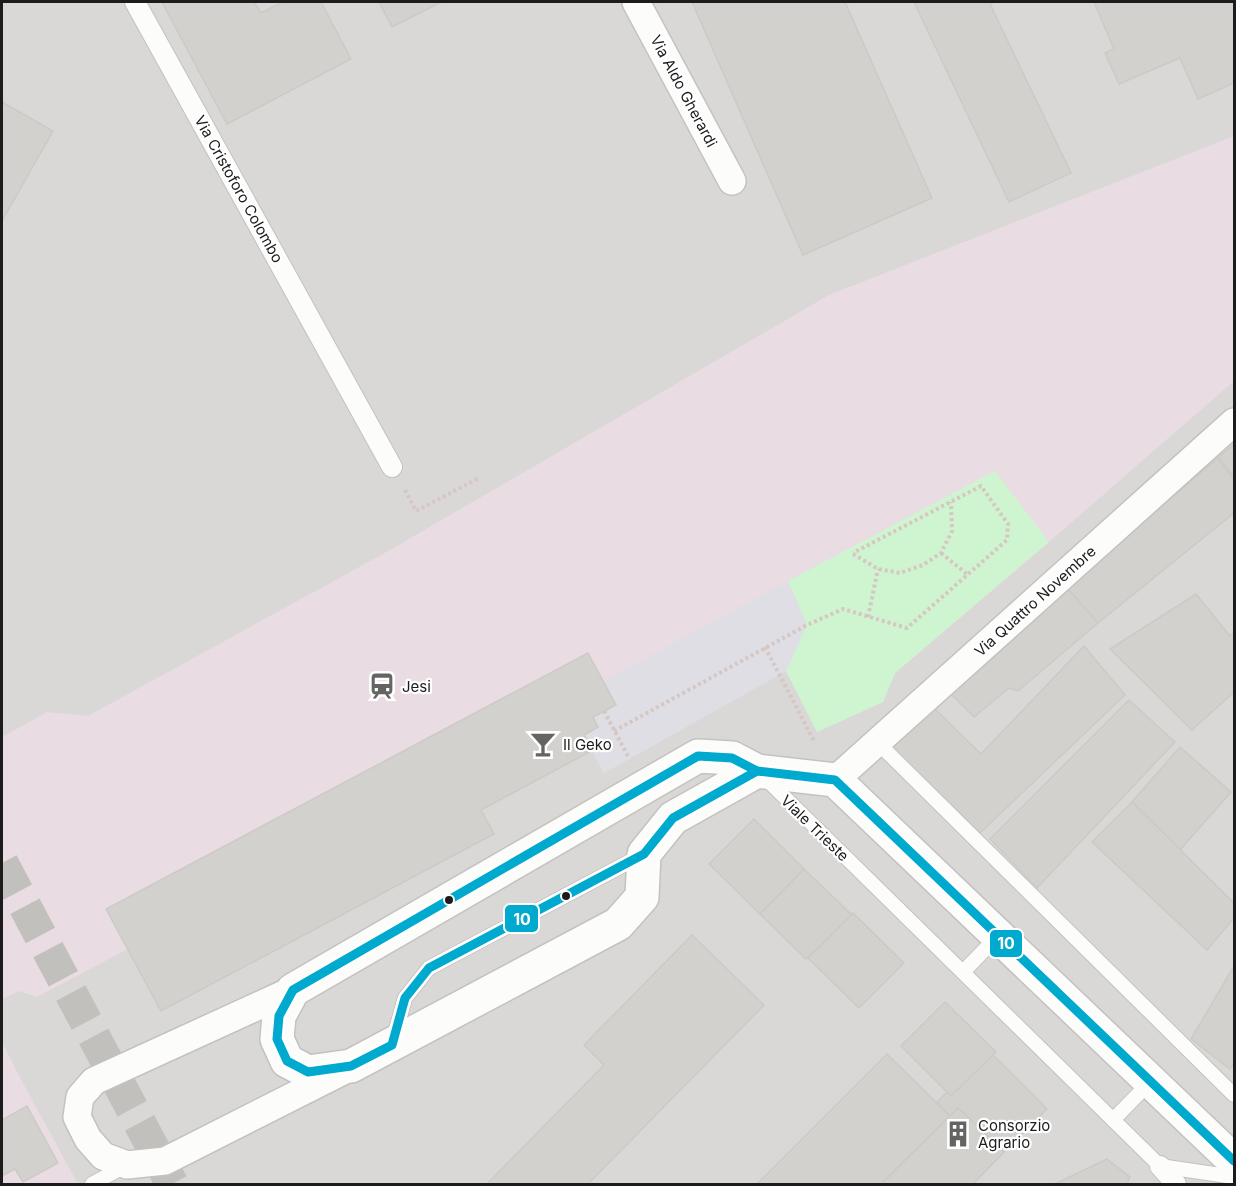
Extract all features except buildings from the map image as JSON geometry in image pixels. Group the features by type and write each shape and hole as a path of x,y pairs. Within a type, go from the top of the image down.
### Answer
{"street":[{"name":"Via Cristoforo Colombo","path":"135,2 392,467"},
{"name":"Via Aldo Gherardi","path":"636,2 732,181"},
{"name":"Via Quattro Novembre","path":"835,780 1234,422"},
{"path":"698,756 732,758 757,771 673,818 644,854 642,897 618,924 392,1045 165,1161 127,1165 103,1156 88,1139 77,1117 80,1097 93,1082 293,990 698,756"},
{"name":"Viale Trieste","path":"757,771 835,780"},
{"path":"835,780 1234,1161"},
{"path":"293,990 279,1016 278,1027 277,1039 287,1061 308,1072 351,1066"},
{"name":"Viale Trieste","path":"1160,1166 1176,1185"}],"lane":[{"path":"878,742 1234,1095"},
{"name":"Viale Trieste","path":"757,771 1160,1166"},
{"path":"392,1045 405,998 429,968 644,854"},
{"path":"963,972 998,936"},
{"path":"1113,1120 1151,1082"},
{"path":"92,1185 127,1165"},
{"path":"1160,1166 1234,1177"}],"path":[{"path":"392,467 417,511 479,478"},
{"path":"614,731 765,647 843,609 907,628 1007,540 1008,524 981,486 853,553 878,569 900,573 923,565 940,553 952,531 951,502"},
{"path":"940,553 968,575"},
{"path":"868,617 878,569"},
{"path":"765,647 835,780"},
{"path":"604,711 632,764"}],"shaded area":[{"path":"2,2 1234,2 1234,1184 2,1184"},
{"path":"1234,136 1234,381 895,673 883,702 817,732 786,671 604,773 592,751 481,810 494,834 161,1011 128,949 37,997 19,991 2,999 2,737 47,712 88,716 383,554 829,295"},
{"path":"788,581 807,625 786,671 604,773 584,735 593,717 616,705 603,682"},
{"path":"2,1042 24,1085 78,1184 2,1184"}],"green space":[{"path":"995,471 1049,542 895,673 883,702 817,732 786,671 807,625 788,581"}],"tunnel":[{"path":"2,863 172,1184"}],"transit line":[{"name":"10","path":"698,756 732,758 757,771 673,818 644,854 429,968 405,998 392,1045 351,1066 308,1072 287,1061 277,1039 279,1016 293,990 698,756"},
{"name":"10","path":"757,771 835,780 1234,1161"}],"place":[{"name":"Jesi","path":"382,686"},
{"name":"Il Geko","path":"543,744"},
{"name":"Consorzio Agrario","path":"958,1134"}]}
